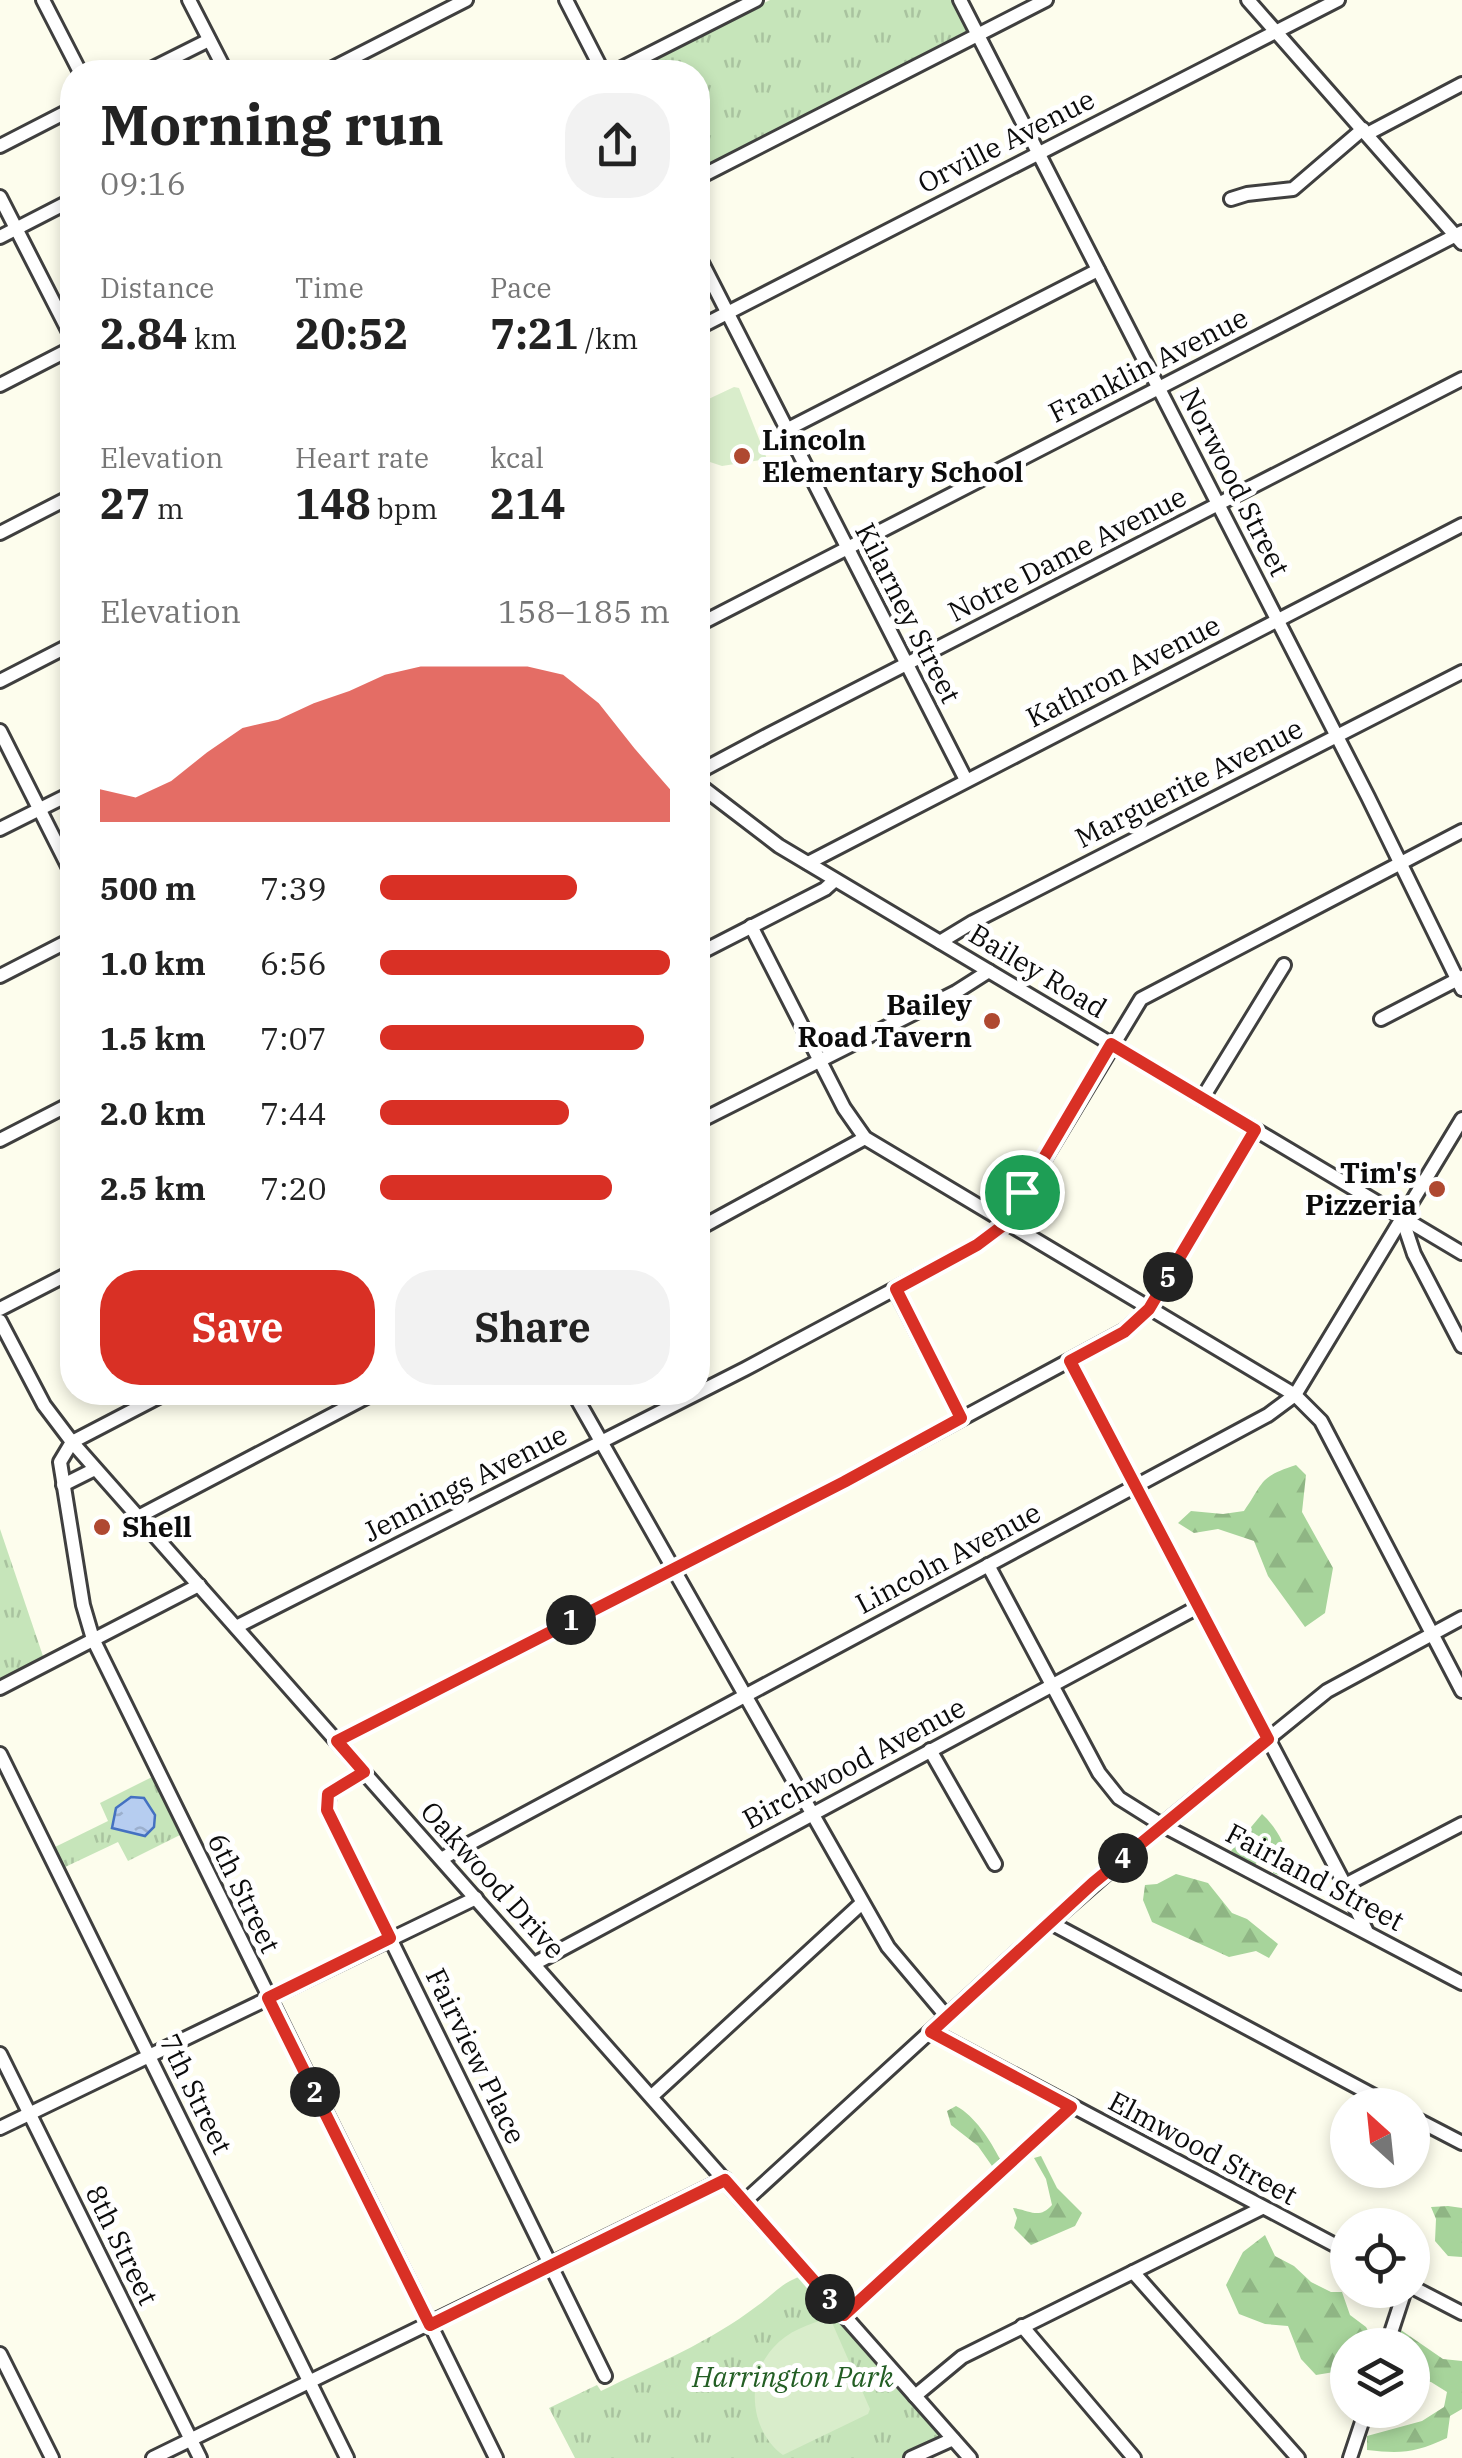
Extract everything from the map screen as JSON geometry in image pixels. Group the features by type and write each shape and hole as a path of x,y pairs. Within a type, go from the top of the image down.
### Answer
{"street":[{"path":"44,0 74,60"},
{"path":"189,0 220,60"},
{"path":"348,60 466,0"},
{"path":"566,0 597,60"},
{"path":"638,60 756,0"},
{"name":"Norwood Street","path":"960,0 1460,982"},
{"path":"710,172 1046,0"},
{"path":"1248,0 1460,237"},
{"name":"Orville Avenue","path":"710,322 1338,0"},
{"path":"168,60 209,40"},
{"path":"1231,199 1293,190 1365,131 1462,84"},
{"path":"0,146 60,115"},
{"path":"0,197 60,314"},
{"path":"0,237 60,206"},
{"name":"Franklin Avenue","path":"710,619 1460,237"},
{"path":"786,430 1098,270"},
{"name":"Kilarney Street","path":"710,280 966,780"},
{"path":"0,385 60,354"},
{"name":"Notre Dame Avenue","path":"710,766 1462,379"},
{"path":"0,533 60,502"},
{"name":"Kathron Avenue","path":"808,863 1462,525"},
{"path":"0,681 60,650"},
{"name":"Marguerite Avenue","path":"940,942 1462,672"},
{"path":"0,731 60,849"},
{"name":"Bailey Road","path":"710,793 779,846 1462,1253"},
{"path":"0,829 60,799"},
{"name":"Jennings Avenue","path":"710,1385 977,1245 1005,1224 1135,1004 1154,990 1462,831"},
{"path":"710,948 826,889 836,880"},
{"path":"751,926 844,1108 866,1138 1295,1395 1321,1422 1462,1691"},
{"path":"0,976 60,945"},
{"path":"1202,1098 1284,965"},
{"path":"710,1116 956,992 989,971"},
{"path":"1381,1019 1460,982"},
{"path":"0,1140 60,1109"},
{"name":"Lincoln Avenue","path":"440,1859 1136,1486 1268,1414 1295,1395 1462,1119"},
{"path":"337,1741 1124,1332 1149,1309 1255,1130"},
{"path":"710,1222 866,1138"},
{"path":"1402,1218 1414,1254 1462,1346"},
{"path":"0,1309 60,1278"},
{"path":"896,1289 961,1418"},
{"name":"Oakwood Drive","path":"0,1321 44,1405 72,1442 970,2458"},
{"path":"1070,1361 1366,1930"},
{"path":"72,1442 143,1405"},
{"path":"138,1517 351,1405"},
{"path":"580,1405 862,1902 897,1960 947,2017"},
{"name":"Jennings Avenue","path":"236,1628 672,1405"},
{"name":"6th Street","path":"72,1442 60,1462 93,1640 496,2458"},
{"path":"63,1485 96,1469"},
{"name":"Fairland Street","path":"988,1565 1108,1786 1132,1808 1462,1983"},
{"path":"0,1688 199,1585"},
{"name":"Birchwood Avenue","path":"534,1964 1198,1606"},
{"path":"744,2202 1050,1923 1327,1690 1462,1618"},
{"path":"930,1750 995,1864"},
{"name":"7th Street","path":"0,1754 347,2458"},
{"name":"Fairview Place","path":"364,1772 328,1794 327,1810 606,2376"},
{"path":"1345,1885 1462,1824"},
{"path":"0,2128 476,1898"},
{"path":"652,2096 862,1902"},
{"path":"1050,1923 1359,2088"},
{"name":"Elmwood Street","path":"931,2032 1330,2243"},
{"name":"8th Street","path":"0,2054 200,2458"},
{"path":"844,2315 1071,2107"},
{"path":"1430,2126 1462,2143"},
{"path":"153,2458 725,2180"},
{"path":"915,2396 962,2357 1262,2208"},
{"path":"1133,2272 1298,2458"},
{"path":"1430,2297 1462,2313"},
{"path":"1022,2326 1134,2458"},
{"path":"0,2354 52,2458"},
{"path":"1350,2458 1360,2428"},
{"path":"911,2458 953,2439"}],"green space":[{"path":"770,0 953,0 969,30 710,163 710,60 652,60"},
{"path":"739,388 767,459 722,466 710,462 710,398"},
{"path":"1296,1465 1306,1475 1302,1512 1333,1568 1325,1613 1305,1627 1268,1576 1254,1541 1218,1529 1194,1533 1178,1523 1191,1511 1244,1511 1268,1477"},
{"path":"0,1529 46,1665 0,1688"},
{"path":"152,1777 180,1835 128,1861 118,1842 63,1868 53,1848 108,1821 100,1803"},
{"path":"1262,1814 1280,1837 1287,1864 1301,1877 1302,1884 1273,1873 1275,1845 1253,1833 1246,1845 1253,1849 1258,1861 1254,1866 1231,1851"},
{"path":"1176,1874 1208,1883 1232,1913 1247,1919 1278,1944 1269,1958 1256,1951 1229,1957 1152,1922 1143,1900 1145,1885 1157,1884"},
{"path":"956,2106 976,2122 992,2144 1000,2159 992,2166 978,2146 951,2125 947,2111"},
{"path":"1041,2156 1057,2188 1082,2213 1075,2226 1031,2245 1014,2228 1017,2218 1013,2208 1038,2213 1052,2205 1046,2179 1034,2158"},
{"path":"1431,2207 1462,2208 1462,2257 1448,2256 1435,2241 1436,2219"},
{"path":"1265,2235 1275,2256 1330,2292 1330,2308 1348,2308 1350,2315 1366,2327 1330,2328 1330,2373 1316,2375 1301,2359 1288,2326 1265,2324 1239,2314 1226,2285 1243,2252"},
{"name":"Harrington Park","path":"809,2275 953,2439 910,2458 575,2458 549,2408 597,2385 601,2391 681,2352 739,2319 787,2283"},
{"path":"830,2318 870,2409 868,2414 783,2455 772,2445 758,2419 758,2374 773,2348 785,2337"},
{"path":"1430,2350 1443,2359 1462,2361 1462,2409 1450,2416 1447,2438 1408,2451 1367,2450 1367,2436 1396,2428 1430,2428 1430,2416 1444,2407 1447,2392 1431,2382"}],"water":[{"path":"131,1797 144,1798 155,1815 154,1827 145,1836 112,1828 116,1808"}],"place":[{"name":"Lincoln Elementary School","path":"742,456"},
{"name":"Bailey Road Tavern","path":"992,1021"},
{"name":"Tim's Pizzeria","path":"1437,1189"},
{"name":"Shell","path":"102,1527"}],"route":[{"path":"1111,1044 1255,1130 1149,1309 1124,1332 1070,1361 1268,1739 1093,1883 931,2032 1071,2107 844,2315 725,2180 430,2325 268,1998 390,1938 327,1810 328,1794 364,1772 337,1741 844,1482 961,1418 896,1289 977,1245 1005,1224 1022,1192 1111,1044"}]}
